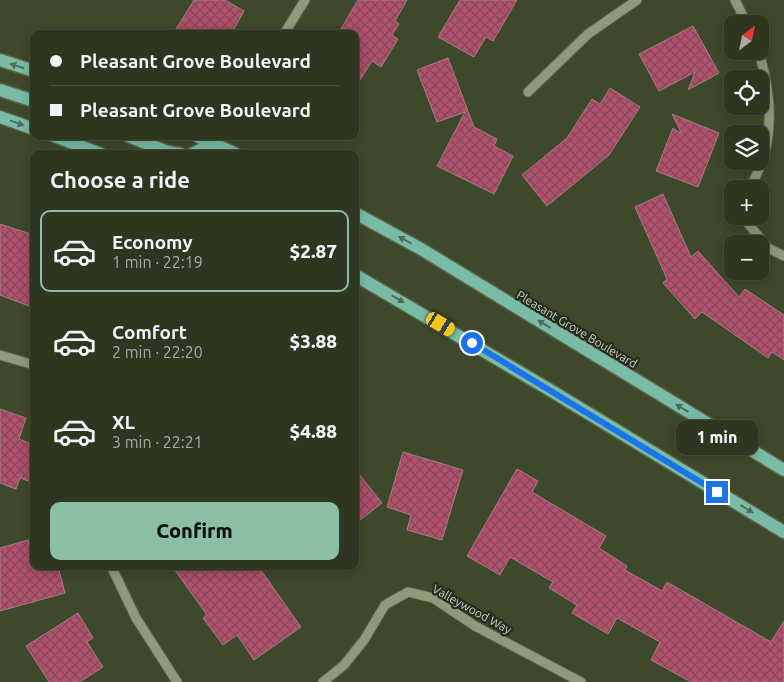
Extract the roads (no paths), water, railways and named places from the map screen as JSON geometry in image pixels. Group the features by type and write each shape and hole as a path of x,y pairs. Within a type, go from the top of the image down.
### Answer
{"main road":[{"path":"0,60 30,70"},
{"path":"0,90 30,100"},
{"path":"0,117 30,128"},
{"path":"64,140 91,150"},
{"path":"138,140 163,150"},
{"path":"199,150 218,140 231,150"},
{"name":"Pleasant Grove Boulevard","path":"359,215 421,249 784,470"},
{"path":"359,278 542,385 784,532"}],"street":[{"path":"286,30 305,0"},
{"path":"528,92 588,34 637,0"},
{"path":"735,0 742,15"},
{"path":"754,180 765,152 769,106 761,60"},
{"path":"750,225 768,248 784,256"},
{"path":"0,354 30,364"},
{"path":"113,570 136,618 177,682"},
{"name":"Valleywood Way","path":"323,682 344,665 364,640 385,605 408,592 433,598 475,626 581,682"}]}
